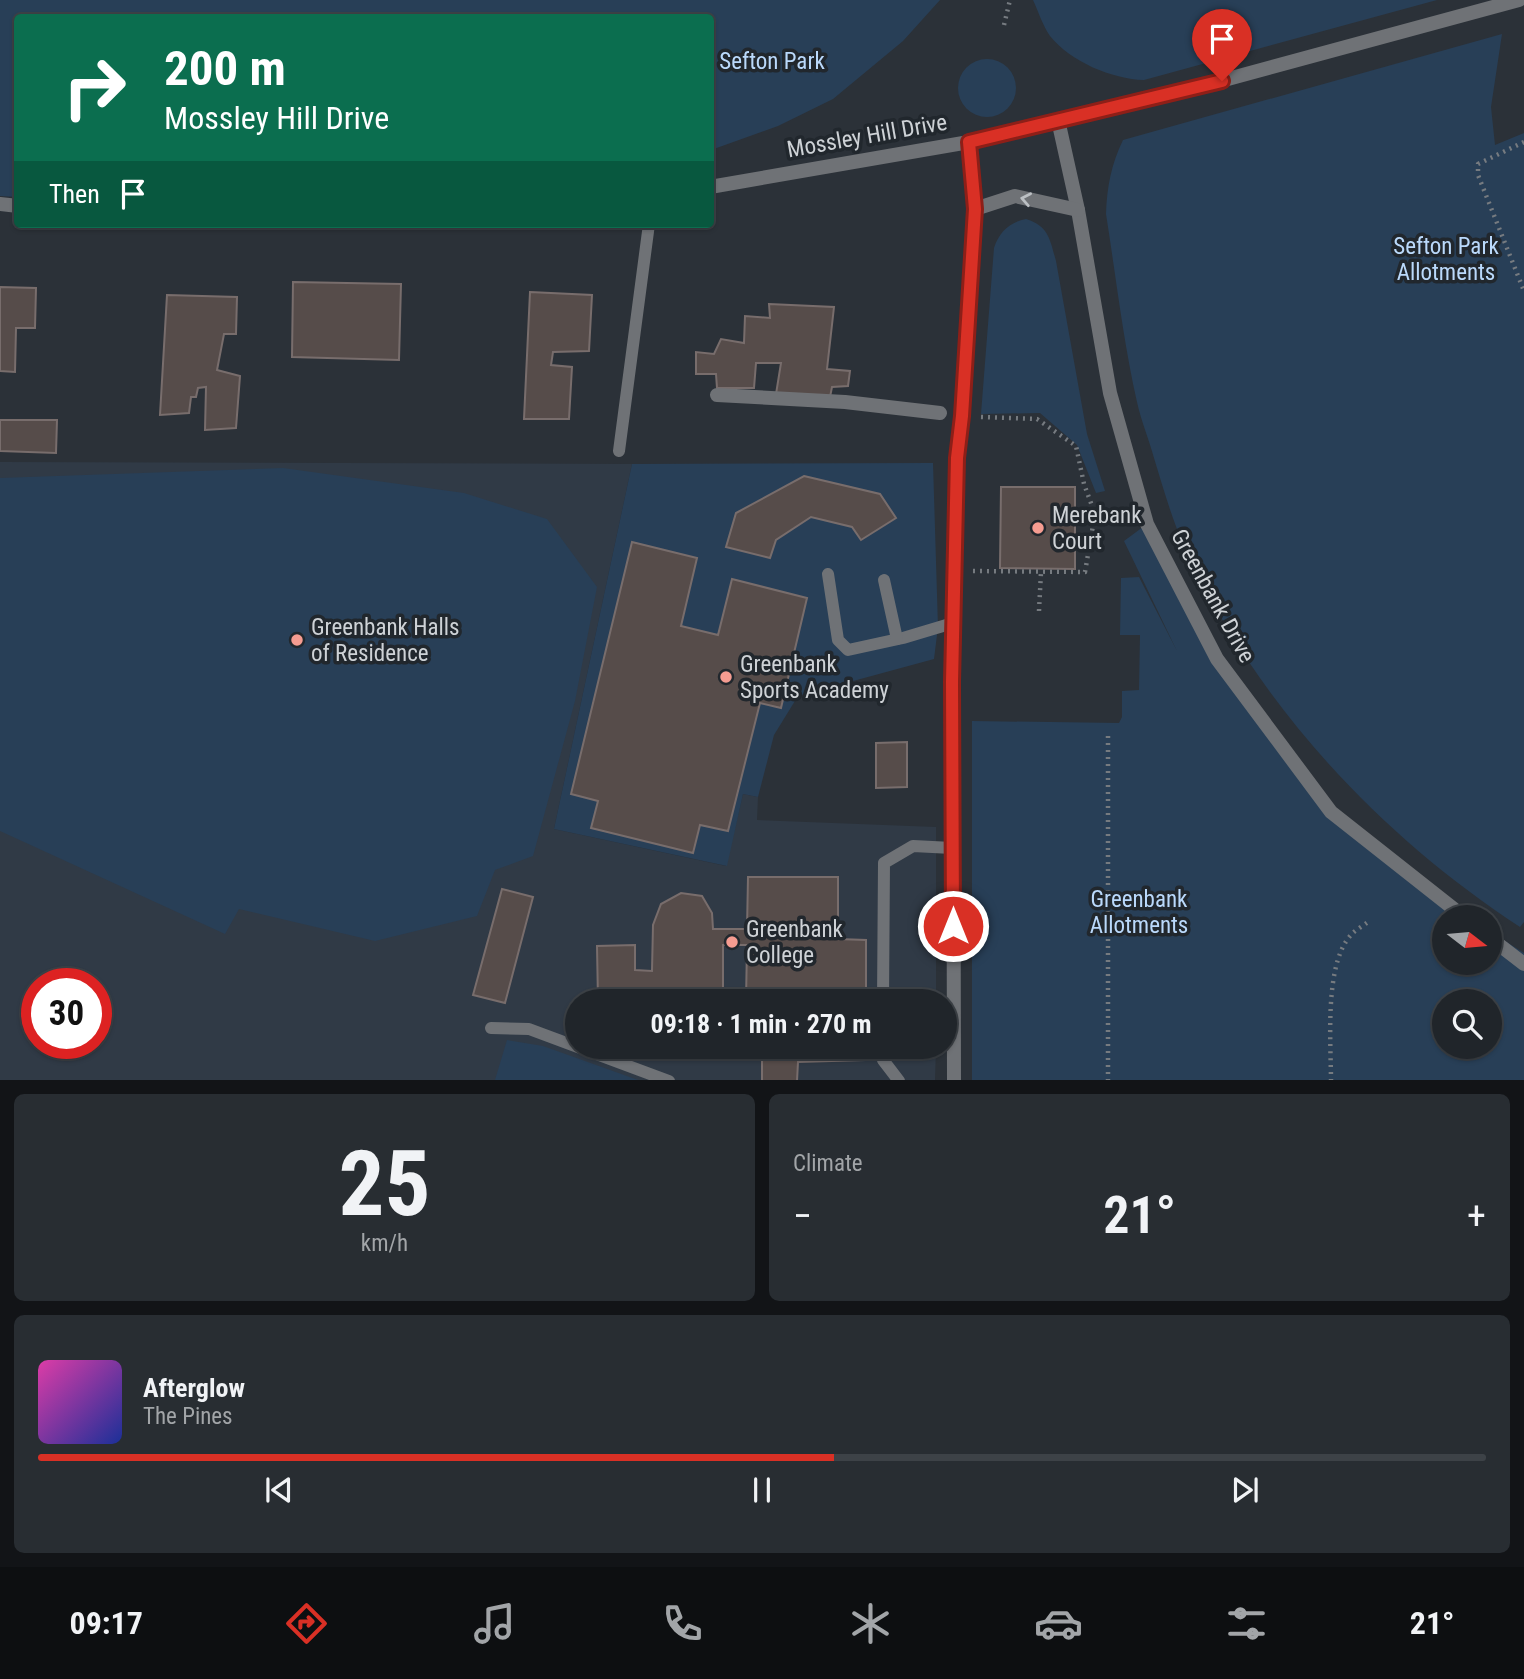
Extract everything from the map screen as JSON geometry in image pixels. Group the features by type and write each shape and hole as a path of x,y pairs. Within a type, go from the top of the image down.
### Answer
{"street":[{"name":"Mossley Hill Drive","path":"714,186 969,142 1169,95 1519,0"},
{"name":"Greenbank Drive","path":"1058,120 1110,393 1147,524 1217,659 1331,812 1449,905"},
{"path":"954,1080 953,623 957,458 975,209 969,142"},
{"path":"975,209 1015,196 1077,210"},
{"path":"717,395 845,402 940,414"},
{"path":"1502,947 1524,964"}],"lane":[{"path":"619,451 648,228"},
{"path":"940,414 962,416"},
{"path":"828,574 838,640 848,650 953,623"},
{"path":"884,580 897,639"},
{"path":"883,989 884,863 914,846 952,848"},
{"path":"491,1028 529,1029 669,1080"},
{"path":"883,1059 899,1080"}],"path":[{"path":"1004,25 1010,0"},
{"path":"1524,142 1478,164 1478,175 1524,291"},
{"path":"954,570 1085,572 1094,514 1076,446 1037,419 962,416"},
{"path":"1094,514 1147,524"},
{"path":"1040,611 1041,572"},
{"path":"1108,736 1108,1080"},
{"path":"1331,1080 1331,992 1340,951 1350,935 1368,922"}],"shaded area":[{"name":"Greenbank Halls of Residence","path":"0,462 632,464 554,829 726,866 743,794 758,797 757,820 936,827 936,989 565,989 565,1059 936,1059 935,1080 0,1080"}],"green space":[{"name":"Sefton Park","path":"0,0 940,0 903,41 833,99 778,126 714,149 714,14 14,14 14,197 0,196"},
{"path":"1033,0 1437,0 1144,80 1106,72 1069,54 1050,36"},
{"name":"Sefton Park Allotments","path":"1502,34 1491,107 1495,145 1524,133 1524,922 1520,927 1502,914 1502,905 1489,905 1418,850 1370,807 1326,761 1285,712 1247,660 1214,605 1185,548 1139,409 1106,214 1110,176 1123,140"},
{"path":"987,59 998,61 1011,72 1016,88 1014,99 1003,112 987,117 976,115 963,104 958,88 960,77 971,64"},
{"path":"1026,219 1044,230 1052,247 1087,434 1105,491 1096,493 1077,445 1040,413 981,414 994,248 1006,229"},
{"name":"Greenbank Sports Academy","path":"933,463 938,627 934,659 798,696 774,735 758,797 743,794 727,866 554,829 632,464"},
{"name":"Greenbank Halls of Residence","path":"283,468 464,493 547,519 597,587 575,701 533,856 495,870 477,916 375,941 239,909 225,934 0,831 0,478"},
{"name":"Greenbank Allotments","path":"1147,524 1217,659 1331,812 1451,905 1432,905 1432,975 1502,975 1502,939 1524,953 1524,1080 972,1080 972,721 1119,723 1122,717 1122,691 1139,690 1140,635 1120,635 1121,578 1139,577 1177,651 1124,541"},
{"path":"507,1040 543,1046 565,1054 565,1059 579,1059 638,1080 495,1080"}],"building":[{"path":"293,282 401,284 399,360 292,357"},
{"path":"0,287 36,288 35,328 16,328 15,372 0,371"},
{"path":"530,292 592,295 589,351 553,352 551,365 572,367 569,419 524,419"},
{"path":"167,295 237,297 236,334 224,334 217,370 240,376 236,428 205,430 206,387 198,388 196,397 191,397 189,413 160,415"},
{"path":"769,304 834,307 827,369 850,371 848,386 832,387 830,397 776,394 781,363 756,363 754,388 717,388 716,374 696,374 696,352 714,354 721,339 744,343 745,316 770,318"},
{"path":"0,420 57,420 56,453 0,451"},
{"path":"804,476 880,494 896,518 861,540 852,527 811,517 776,540 770,558 726,547 736,513"},
{"name":"Merebank Court","path":"1001,487 1075,487 1075,569 1000,568"},
{"path":"632,542 697,558 681,626 718,635 732,579 807,598 781,708 760,703 728,831 700,825 693,853 591,828 598,801 571,794"},
{"path":"907,742 907,787 876,788 876,743"},
{"path":"748,877 838,877 838,939 866,940 866,989 746,989 747,945 723,945 723,989 598,989 597,946 635,945 635,970 652,971 653,925 661,904 681,893 702,896 712,913 713,929 747,929"},
{"path":"502,889 533,897 505,1003 473,995"},
{"path":"762,1059 865,1059 798,1062 797,1080 762,1080"}],"place":[{"name":"Merebank Court","path":"1038,528"},
{"name":"Greenbank Halls of Residence","path":"297,640"},
{"name":"Greenbank Sports Academy","path":"726,677"},
{"name":"Greenbank College","path":"732,942"}],"route":[{"path":"953,926 952,682 957,458 975,209 969,142 1222,81"}]}
